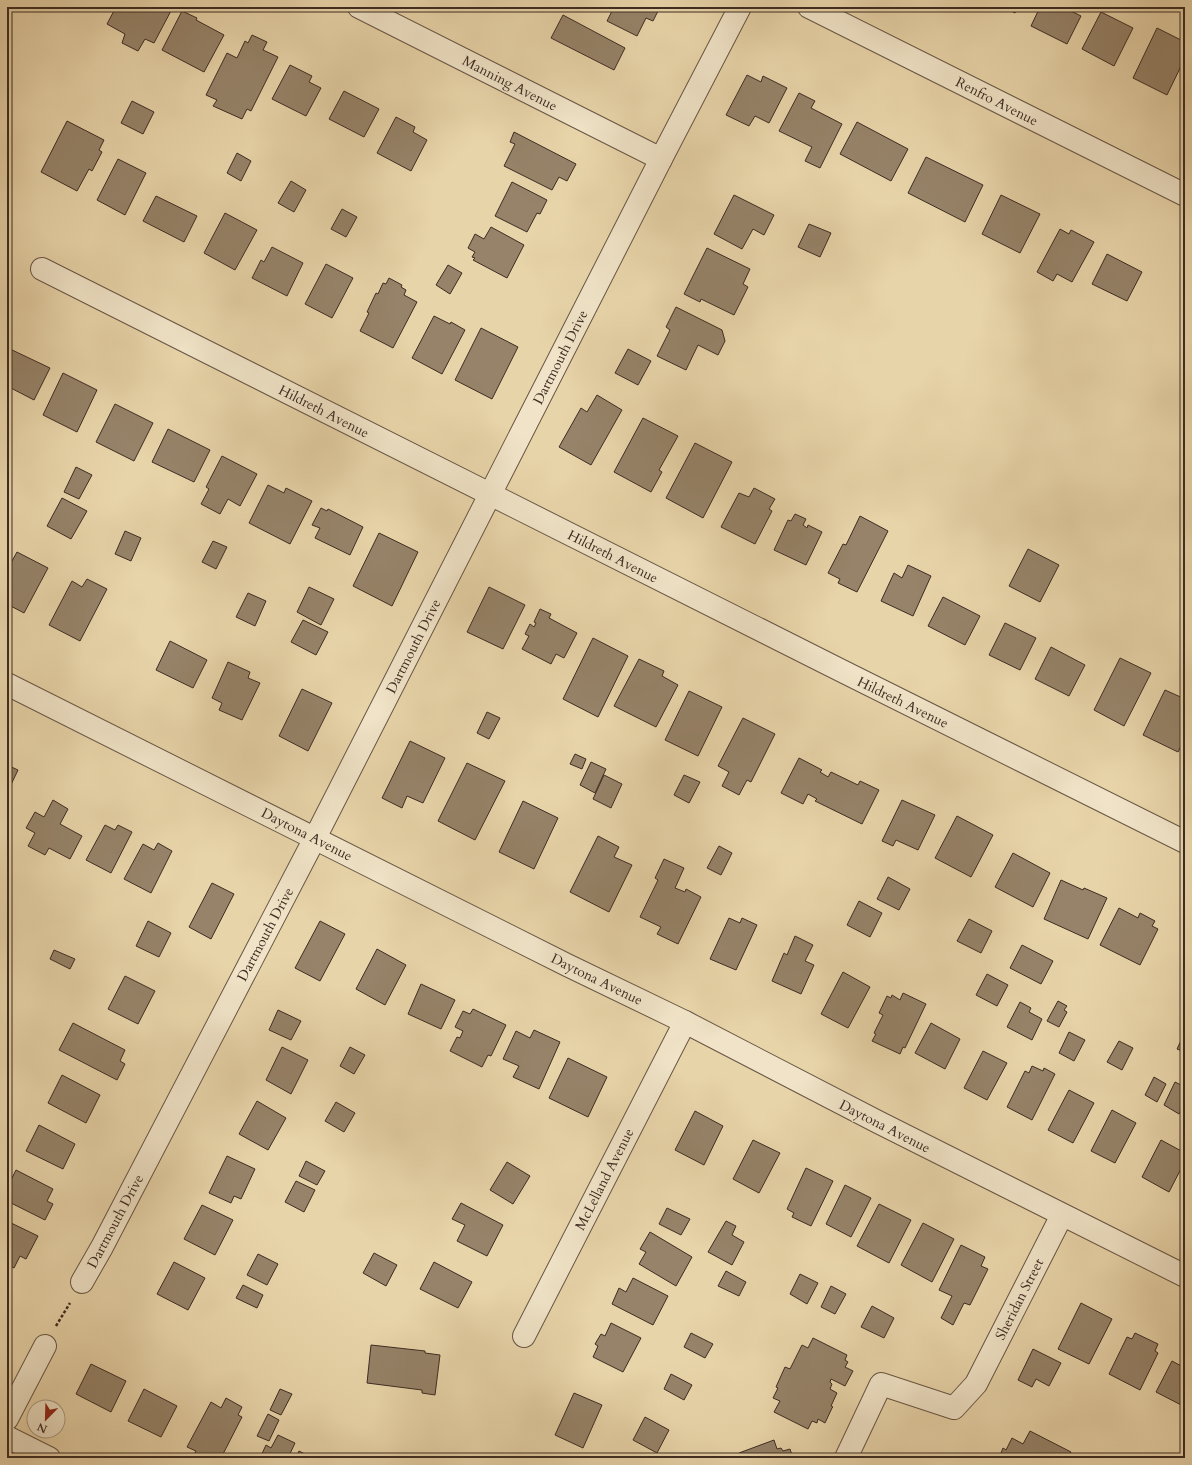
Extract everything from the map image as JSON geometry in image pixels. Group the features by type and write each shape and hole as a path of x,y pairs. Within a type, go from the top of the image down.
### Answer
{"street":[{"name":"Manning Avenue","path":"359,7 661,159"},
{"name":"Dartmouth Drive","path":"77,1289 102,1247 315,838 740,7"},
{"name":"Renfro Avenue","path":"809,7 1185,196"},
{"name":"Hildreth Avenue","path":"42,269 832,667 1185,842"},
{"name":"Daytona Avenue","path":"7,684 685,1022 878,1122 1185,1276"},
{"name":"McLelland Avenue","path":"524,1336 685,1022"},
{"name":"Sheridan Street","path":"846,1458 881,1384 954,1408 976,1384 1062,1215"},
{"path":"7,1419 45,1346"},
{"path":"7,1437 49,1458"}],"path":[{"path":"56,1327 77,1289"}],"building":[{"path":"116,7 173,7 154,43 145,39 138,51 122,43 125,34 107,24"},
{"path":"614,7 660,7 653,21 646,18 637,36 607,21"},
{"path":"1004,7 1018,7 1015,13"},
{"path":"1040,7 1063,7 1081,16 1067,44 1031,26"},
{"path":"182,11 197,18 196,20 224,35 204,72 162,50"},
{"path":"1101,12 1133,28 1114,66 1082,49"},
{"path":"563,15 625,48 614,70 551,38"},
{"path":"1157,28 1185,42 1185,58 1167,95 1133,78"},
{"path":"252,35 267,42 263,50 278,57 251,111 247,109 242,119 213,106 217,100 206,95 227,53 237,58 245,41 248,43"},
{"path":"290,65 312,76 309,82 321,88 306,116 272,99"},
{"path":"747,75 761,82 763,76 787,88 769,123 755,116 749,126 726,115"},
{"path":"344,91 379,109 364,137 329,119"},
{"path":"799,93 815,101 811,108 842,124 820,168 805,161 812,147 779,131"},
{"path":"132,101 154,112 143,134 121,123"},
{"path":"396,117 415,127 413,132 427,140 411,171 377,153"},
{"path":"67,121 104,140 99,150 102,152 92,171 89,169 77,191 41,172"},
{"path":"857,122 908,149 891,181 840,154"},
{"path":"514,132 576,164 567,181 559,177 552,190 504,166 515,144 510,142"},
{"path":"237,153 251,161 241,181 227,173"},
{"path":"926,157 983,185 965,222 908,193"},
{"path":"118,159 146,173 125,215 97,200"},
{"path":"291,181 306,190 294,212 278,203"},
{"path":"512,182 547,200 540,214 537,213 527,232 495,216"},
{"path":"734,195 774,215 764,235 753,229 742,249 714,234"},
{"path":"1001,195 1040,214 1020,253 982,234"},
{"path":"156,196 197,216 184,242 143,221"},
{"path":"342,209 357,217 346,237 331,229"},
{"path":"225,213 257,230 235,270 204,253"},
{"path":"809,224 831,233 820,257 798,247"},
{"path":"491,227 524,245 507,278 473,260 475,258 472,257 475,252 468,248 475,234 484,239"},
{"path":"1060,229 1069,234 1071,230 1094,242 1072,282 1057,274 1053,281 1037,272"},
{"path":"272,247 303,263 287,296 252,278 261,260 264,262"},
{"path":"707,248 750,269 743,284 748,287 734,315 701,299 700,302 684,294"},
{"path":"1107,254 1142,272 1127,301 1092,284"},
{"path":"326,264 353,278 332,318 305,304"},
{"path":"448,265 462,273 450,294 436,285"},
{"path":"389,278 402,285 401,287 406,290 404,295 417,302 393,348 360,331 369,313 367,312 376,293 378,294 383,283 386,284"},
{"path":"676,307 722,330 725,341 718,355 698,345 686,370 657,356 670,330 666,327"},
{"path":"434,316 450,324 451,322 465,330 442,374 412,358"},
{"path":"481,328 518,347 492,399 455,380"},
{"path":"10,349 50,368 34,400 7,386 7,356"},
{"path":"628,349 651,361 638,385 615,373"},
{"path":"63,373 97,390 77,432 43,415"},
{"path":"597,395 622,410 591,465 559,447 581,408 587,412"},
{"path":"115,404 153,423 134,461 96,442"},
{"path":"643,418 678,436 659,470 662,472 651,492 614,472"},
{"path":"168,429 210,450 194,482 152,462"},
{"path":"695,443 732,462 703,518 666,498"},
{"path":"222,456 257,474 240,506 228,499 220,514 201,504 209,489 206,487"},
{"path":"76,467 92,475 79,499 64,492"},
{"path":"268,485 284,493 286,488 312,501 290,544 249,523"},
{"path":"754,488 775,499 769,509 772,511 755,544 721,527 739,493 749,497"},
{"path":"62,498 87,511 71,539 47,526"},
{"path":"321,508 327,511 328,509 363,527 350,555 315,538 320,528 312,525"},
{"path":"795,514 806,519 803,525 807,528 808,525 822,532 806,565 774,550 788,520 791,521"},
{"path":"860,516 888,531 857,592 838,583 840,579 828,573 843,544 846,545"},
{"path":"125,531 141,538 131,561 115,554"},
{"path":"379,533 418,552 392,606 353,586"},
{"path":"213,541 227,547 216,569 202,562"},
{"path":"1028,549 1059,565 1040,602 1009,586"},
{"path":"17,552 48,568 24,613 7,604 7,570"},
{"path":"908,565 931,576 913,616 881,601 894,573 902,578"},
{"path":"87,579 107,589 80,641 49,625 72,581 82,587"},
{"path":"309,587 334,599 321,625 297,612"},
{"path":"489,587 525,605 503,649 467,632"},
{"path":"248,593 266,601 255,626 236,617"},
{"path":"943,597 980,616 965,645 928,626"},
{"path":"540,609 551,614 549,618 577,633 564,658 556,654 551,664 522,649 529,636 525,634 530,624 534,627 536,623 534,622"},
{"path":"303,620 328,632 316,655 291,642"},
{"path":"1005,623 1036,638 1020,670 989,655"},
{"path":"593,638 628,656 598,717 563,699"},
{"path":"170,641 207,660 193,688 156,670"},
{"path":"1051,647 1085,665 1069,696 1035,679"},
{"path":"1120,658 1151,673 1124,726 1094,710"},
{"path":"639,659 664,671 662,676 678,685 656,727 614,706"},
{"path":"228,662 250,672 248,678 260,683 242,720 219,710 222,703 212,698"},
{"path":"302,689 332,703 308,751 279,736"},
{"path":"1165,690 1185,699 1185,738 1178,752 1143,735"},
{"path":"689,691 722,707 698,756 665,740"},
{"path":"487,712 500,718 489,739 477,733"},
{"path":"743,718 775,734 751,782 747,780 739,795 722,786 729,772 718,766"},
{"path":"410,741 445,758 423,803 407,796 402,808 382,798"},
{"path":"575,754 586,759 582,769 570,764"},
{"path":"799,758 822,770 820,772 828,777 831,772 858,785 860,781 879,790 862,824 815,801 817,799 808,794 803,804 781,793"},
{"path":"591,762 606,769 595,793 580,785"},
{"path":"467,763 505,781 475,840 438,821"},
{"path":"7,765 18,770 7,793"},
{"path":"604,775 622,784 611,808 593,799"},
{"path":"684,775 700,782 689,803 674,795"},
{"path":"53,800 68,809 60,824 82,836 70,859 49,848 45,855 28,846 35,833 26,828 35,812 44,817"},
{"path":"902,800 935,815 918,850 896,840 893,846 882,841"},
{"path":"523,801 558,818 534,869 499,852"},
{"path":"957,816 993,835 971,877 935,858"},
{"path":"105,825 115,830 118,825 132,832 111,873 86,860"},
{"path":"598,836 619,847 614,857 632,865 609,912 570,892"},
{"path":"158,843 172,851 151,893 124,879 143,844 154,850"},
{"path":"719,846 732,853 721,875 707,868"},
{"path":"1013,853 1050,873 1033,907 995,887"},
{"path":"664,859 684,868 675,888 685,892 686,889 701,897 678,944 657,934 661,927 640,917 658,880 655,878"},
{"path":"888,877 910,889 899,910 877,899"},
{"path":"1061,880 1083,890 1084,888 1107,898 1088,939 1044,919"},
{"path":"212,883 234,894 211,939 189,927"},
{"path":"859,901 882,913 870,937 847,925"},
{"path":"1119,908 1138,918 1140,913 1155,921 1152,926 1158,929 1140,965 1100,945"},
{"path":"729,918 740,923 742,918 757,925 736,970 710,959"},
{"path":"969,919 992,931 981,953 957,941"},
{"path":"148,921 171,933 159,957 136,946"},
{"path":"320,921 345,934 320,981 295,968"},
{"path":"795,936 813,945 805,961 814,965 801,994 772,981 784,953 787,955"},
{"path":"1022,945 1053,961 1041,984 1010,968"},
{"path":"377,949 406,965 385,1005 356,989"},
{"path":"54,950 75,959 70,969 50,959"},
{"path":"843,972 870,987 848,1028 821,1014"},
{"path":"987,974 1008,985 997,1006 976,995"},
{"path":"125,976 155,991 138,1024 108,1009"},
{"path":"421,984 455,1000 441,1029 408,1014"},
{"path":"903,993 926,1004 905,1048 903,1047 900,1054 872,1041 876,1034 874,1033 883,1015 879,1013 887,996 891,998 892,995 900,1000"},
{"path":"1058,1001 1067,1006 1064,1010 1067,1012 1059,1027 1047,1021"},
{"path":"1020,1002 1031,1008 1029,1012 1042,1019 1032,1040 1007,1027"},
{"path":"473,1009 506,1025 491,1056 488,1055 482,1067 450,1051 457,1037 460,1038 463,1031 455,1027 463,1011 470,1014"},
{"path":"278,1010 301,1021 291,1040 269,1030"},
{"path":"73,1023 125,1050 120,1061 125,1064 117,1080 59,1050"},
{"path":"931,1023 960,1039 945,1069 915,1053"},
{"path":"534,1030 560,1042 539,1089 513,1077 519,1066 503,1059 516,1031 530,1038"},
{"path":"1069,1032 1085,1040 1074,1061 1059,1053"},
{"path":"1185,1032 1185,1052 1177,1049"},
{"path":"1119,1041 1133,1048 1122,1070 1107,1062"},
{"path":"282,1047 308,1060 291,1094 266,1080"},
{"path":"350,1047 365,1055 354,1074 340,1066"},
{"path":"983,1051 1007,1063 987,1100 964,1088"},
{"path":"568,1058 607,1077 588,1117 549,1098"},
{"path":"1032,1066 1043,1071 1044,1068 1055,1074 1032,1120 1007,1107 1025,1071 1029,1073"},
{"path":"62,1075 100,1095 86,1123 48,1103"},
{"path":"1154,1077 1166,1084 1157,1102 1145,1095"},
{"path":"1175,1082 1185,1087 1185,1102 1179,1114 1164,1105"},
{"path":"1069,1090 1094,1103 1073,1143 1048,1130"},
{"path":"257,1101 286,1118 268,1150 239,1134"},
{"path":"336,1102 355,1113 344,1132 325,1121"},
{"path":"1112,1110 1136,1123 1115,1163 1091,1151"},
{"path":"695,1111 723,1126 704,1165 675,1150"},
{"path":"39,1125 75,1144 63,1169 26,1151"},
{"path":"753,1140 780,1153 759,1193 733,1179"},
{"path":"1161,1140 1185,1153 1185,1161 1169,1192 1142,1177"},
{"path":"227,1156 255,1169 241,1199 234,1196 231,1203 209,1193"},
{"path":"306,1161 325,1171 317,1185 299,1176"},
{"path":"507,1162 530,1176 513,1204 490,1190"},
{"path":"806,1168 833,1181 811,1226 792,1217 794,1213 787,1209"},
{"path":"16,1170 53,1189 47,1201 53,1204 45,1220 7,1201 7,1188"},
{"path":"296,1181 315,1190 304,1212 285,1202"},
{"path":"845,1185 871,1198 851,1237 826,1224"},
{"path":"461,1203 503,1225 487,1256 457,1241 465,1225 452,1219"},
{"path":"879,1204 911,1220 889,1263 857,1246"},
{"path":"202,1205 233,1220 215,1255 184,1239"},
{"path":"667,1208 690,1219 681,1235 659,1224"},
{"path":"7,1221 38,1236 26,1259 20,1256 14,1268 7,1264"},
{"path":"726,1221 736,1226 732,1235 744,1242 732,1265 708,1252"},
{"path":"923,1223 954,1239 932,1282 901,1265"},
{"path":"650,1232 692,1257 676,1286 639,1264 646,1252 640,1249"},
{"path":"961,1245 985,1257 981,1266 988,1269 970,1305 964,1303 953,1325 941,1318 952,1296 939,1290"},
{"path":"374,1253 397,1265 386,1286 363,1273"},
{"path":"258,1254 278,1264 267,1285 247,1275"},
{"path":"174,1262 205,1278 188,1310 157,1294"},
{"path":"434,1262 472,1282 458,1308 420,1289"},
{"path":"726,1271 746,1282 739,1296 718,1286"},
{"path":"800,1274 818,1283 807,1304 790,1294"},
{"path":"633,1278 668,1296 653,1325 612,1304 619,1288 626,1292"},
{"path":"243,1285 263,1295 257,1308 236,1298"},
{"path":"831,1286 846,1294 835,1314 821,1307"},
{"path":"1081,1303 1112,1319 1089,1364 1058,1349"},
{"path":"872,1306 894,1318 884,1338 861,1327"},
{"path":"611,1323 641,1338 623,1372 593,1357 598,1346 595,1344 601,1334 605,1336"},
{"path":"691,1333 713,1344 705,1358 684,1347"},
{"path":"1135,1333 1158,1344 1155,1351 1158,1353 1140,1390 1109,1374 1127,1337 1132,1339"},
{"path":"813,1338 847,1355 845,1360 848,1362 845,1367 853,1371 845,1386 831,1379 830,1382 832,1384 830,1389 837,1393 831,1406 833,1407 825,1423 818,1419 817,1423 812,1421 808,1429 774,1412 780,1401 773,1398 785,1367 790,1369 802,1345 808,1348"},
{"path":"371,1345 425,1351 425,1353 440,1355 435,1395 422,1393 422,1390 367,1383"},
{"path":"1033,1349 1061,1363 1049,1386 1036,1379 1032,1387 1018,1380"},
{"path":"1172,1361 1185,1368 1185,1407 1156,1392"},
{"path":"91,1364 126,1381 111,1412 76,1394"},
{"path":"671,1374 692,1385 684,1400 664,1389"},
{"path":"144,1389 177,1406 161,1437 128,1421"},
{"path":"280,1389 292,1394 281,1415 270,1410"},
{"path":"574,1393 602,1405 583,1448 555,1435"},
{"path":"226,1398 242,1407 238,1415 242,1417 221,1458 192,1458 196,1451 187,1447 211,1402 221,1408"},
{"path":"268,1414 279,1420 269,1441 257,1436"},
{"path":"645,1417 669,1430 657,1453 633,1440"},
{"path":"1030,1431 1071,1452 1068,1458 999,1458 1003,1448 1006,1450 1012,1438 1023,1444"},
{"path":"278,1435 295,1443 288,1458 260,1458 266,1445 271,1448"},
{"path":"774,1440 777,1449 781,1448 783,1451 790,1449 793,1458 741,1458 739,1453"},
{"path":"299,1451 313,1458 295,1458"}]}
